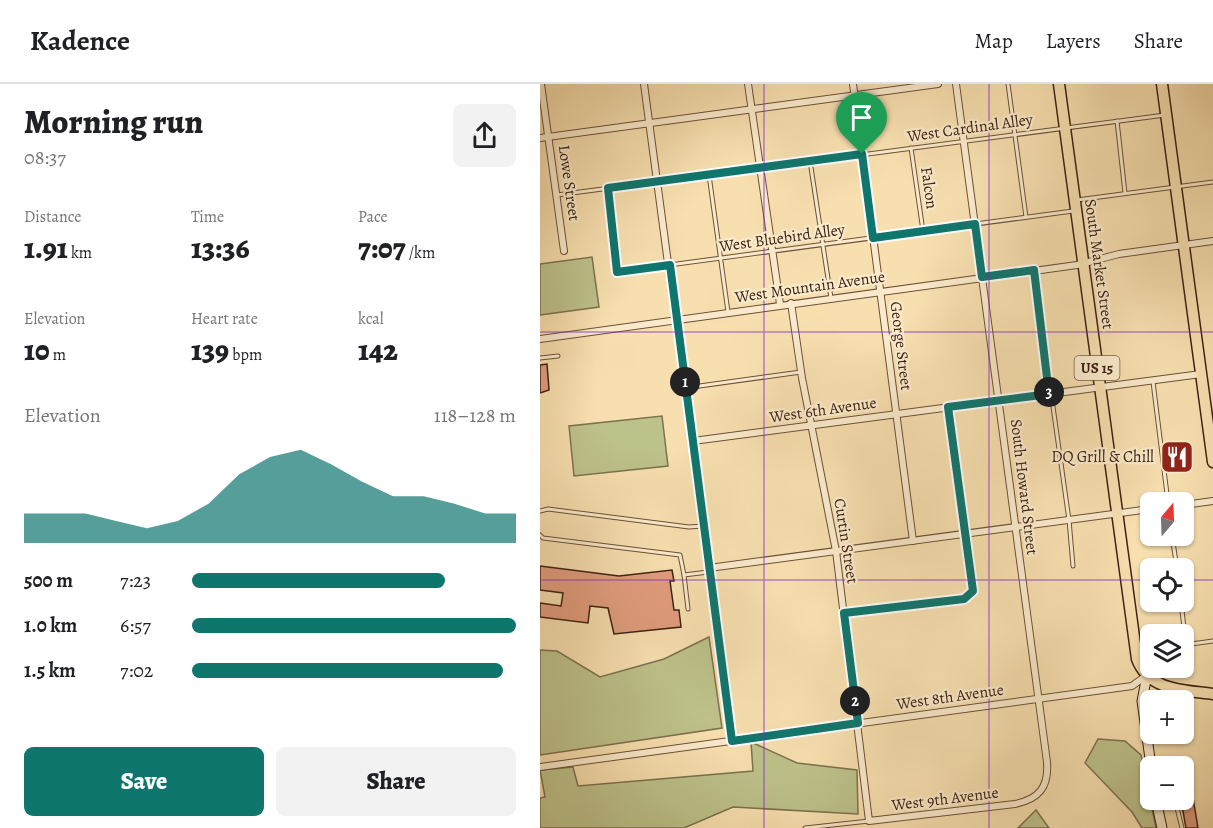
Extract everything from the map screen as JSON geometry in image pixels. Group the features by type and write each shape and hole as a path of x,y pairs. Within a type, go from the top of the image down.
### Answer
{"highway":[{"name":"South Market Street","path":"1059,84 1135,652 1140,666"},
{"path":"1162,84 1213,462"},
{"path":"1152,678 1168,688 1213,694"}],"main road":[{"path":"1146,678 1142,696 1150,756"},
{"path":"1158,810 1162,828"}],"street":[{"name":"Lowe Street","path":"541,84 564,251"},
{"path":"644,84 732,741"},
{"path":"748,84 780,304"},
{"name":"George Street","path":"853,84 914,541"},
{"path":"540,138 938,84"},
{"name":"South Howard Street","path":"956,84 1047,762 1046,783 1033,799 1015,804"},
{"name":"West Mountain Avenue","path":"540,339 1083,263 1119,254 1213,242"},
{"name":"Curtin Street","path":"791,303 801,372 836,551 869,821"},
{"name":"West 6th Avenue","path":"693,441 1201,374"},
{"path":"1194,504 1213,501"},
{"path":"710,570 1140,511"},
{"name":"West 8th Avenue","path":"540,767 1131,686 1143,678"},
{"name":"West 9th Avenue","path":"869,821 1015,804"}],"lane":[{"path":"1008,84 1026,217"},
{"name":"West Cardinal Alley","path":"557,195 1166,114"},
{"path":"1117,121 1125,194"},
{"name":"Falcon","path":"911,148 923,231"},
{"path":"810,161 831,298"},
{"path":"709,175 728,312"},
{"name":"West Bluebird Alley","path":"608,188 617,272 1026,217 1125,194 1213,182"},
{"path":"1034,270 1049,394 1069,520 1072,566"},
{"path":"540,358 558,356"},
{"path":"686,388 801,372"},
{"path":"1153,380 1167,492"},
{"path":"844,613 964,599 969,596 974,585 948,407"},
{"path":"540,511 548,508 688,527 704,525"},
{"path":"540,535 543,538 680,555 688,609"},
{"path":"684,575 710,570"},
{"path":"1194,644 1213,641"},
{"path":"1135,652 1140,651"},
{"path":"1178,810 1182,828"},
{"name":"West 9th Avenue","path":"806,828 869,821"}],"green space":[{"path":"592,257 599,307 540,315 540,264"},
{"path":"662,416 668,466 574,476 569,426"},
{"path":"709,637 722,728 540,755 540,650 557,651 600,677 664,659"},
{"path":"1098,739 1125,741 1141,755 1140,810 1152,810 1156,828 1142,828 1132,812 1085,763"},
{"path":"751,742 797,763 857,770 858,814 733,807 684,828 540,828 540,798 545,797 540,770 573,767 578,786 753,771"},
{"path":"1036,810 1049,828 1018,828"}],"building":[{"path":"547,364 549,390 540,393 540,365"},
{"path":"540,566 619,576 672,570 674,581 670,581 674,610 679,610 681,627 614,634 608,608 590,606 588,623 540,617 540,603 561,606 563,593 540,590"},
{"path":"1194,804 1198,828 1186,828 1183,810 1194,810"}],"place":[{"name":"DQ Grill & Chill","path":"1177,457"}],"route":[{"path":"862,154 873,238 975,224 982,277 1034,270 1049,394 948,407 965,534 973,573 973,591 964,599 844,613 858,723 732,741 670,265 617,272 608,188 862,154"}]}
